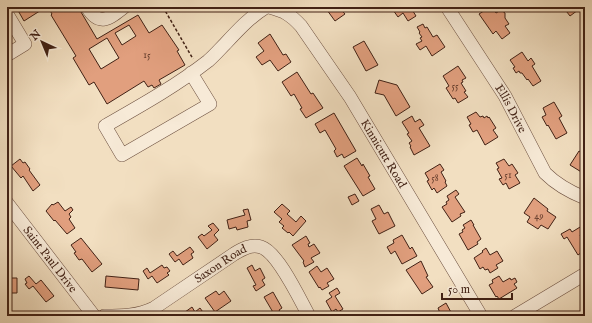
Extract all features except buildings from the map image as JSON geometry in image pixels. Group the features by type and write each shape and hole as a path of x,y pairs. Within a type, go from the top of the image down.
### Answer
{"street":[{"path":"86,7 92,15 99,19 105,19 124,7"},
{"path":"195,70 210,104 122,155 105,126 209,60 242,25 266,7"},
{"name":"Kinnicutt Road","path":"269,7 284,11 297,22 350,97 481,316"},
{"name":"Ellis Drive","path":"447,7 505,96 545,173 562,188 585,198"},
{"path":"7,14 25,44 7,55"},
{"name":"Saint Paul Drive","path":"7,203 94,316"},
{"name":"Saxon Road","path":"104,316 130,316 147,312 240,250 254,246 262,247 268,250 277,260 309,316"},
{"path":"515,316 585,274"}],"path":[{"path":"163,7 195,70"}]}
